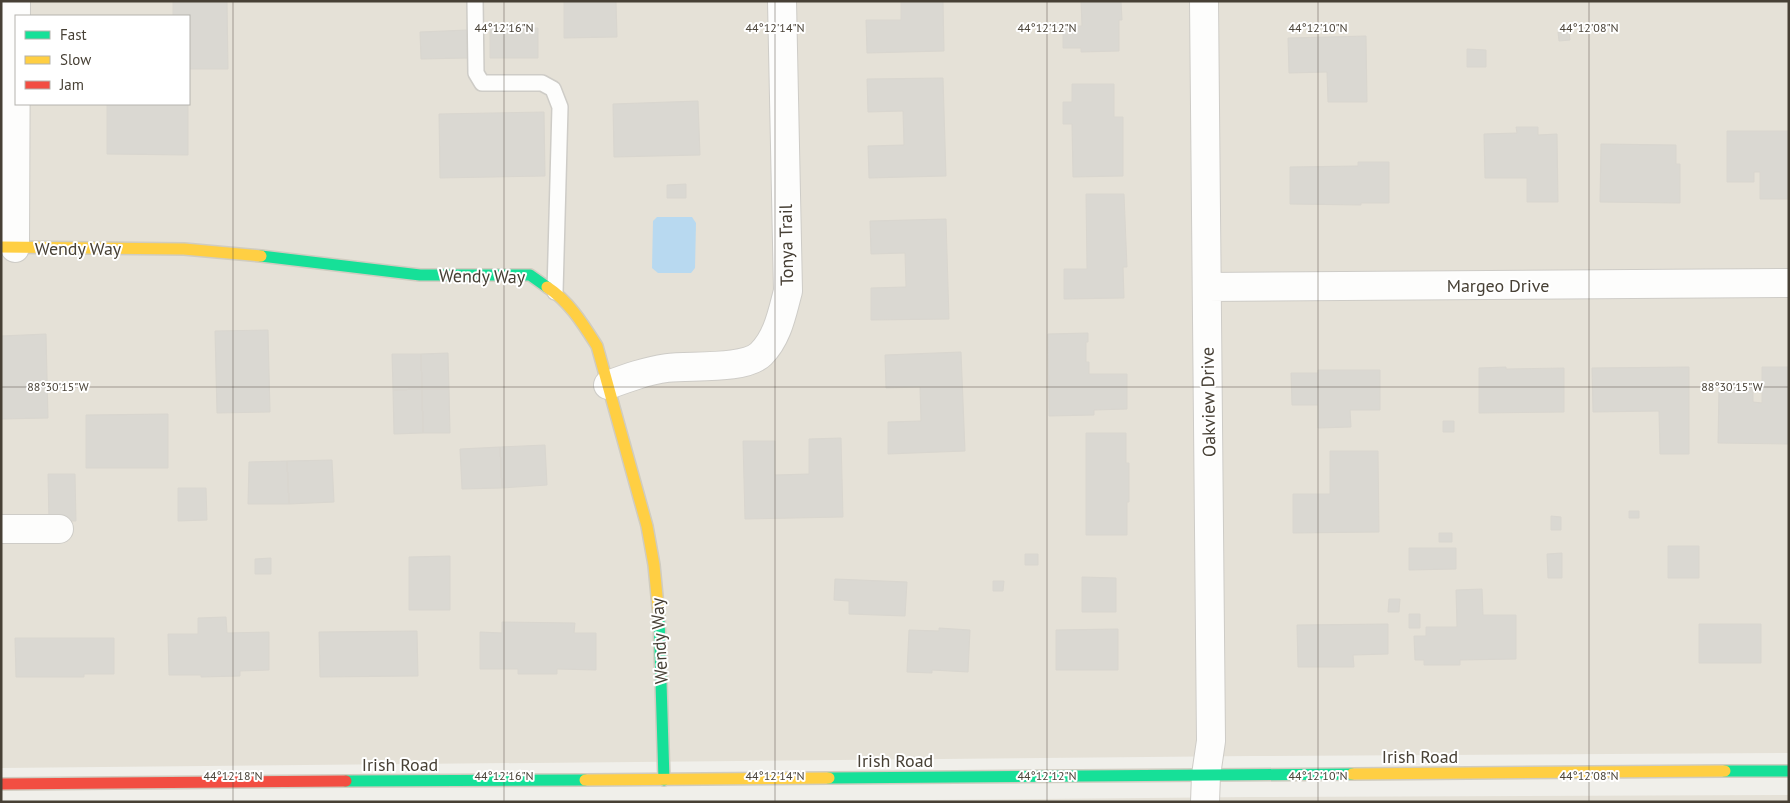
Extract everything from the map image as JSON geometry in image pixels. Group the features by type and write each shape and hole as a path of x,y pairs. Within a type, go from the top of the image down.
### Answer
{"street":[{"name":"Wendy Way","path":"16,1 16,15"},
{"name":"Tonya Trail","path":"608,385 636,374 668,368 744,363 760,356 772,341 781,320 788,291 782,1"},
{"name":"Oakview Drive","path":"1204,1 1211,741 1206,775 1205,802"},
{"name":"Wendy Way","path":"15,32 8,248 184,249 248,254 420,275 530,275 555,292 581,320 597,346 647,526 659,610 664,780"},
{"name":"Margeo Drive","path":"1207,287 1789,283"},
{"path":"1,529 59,529"},
{"name":"Irish Road","path":"1,784 1789,771"}],"lane":[{"path":"475,1 476,73 482,83 542,83 553,89 560,107 555,292"}],"shaded area":[{"path":"1,1 1789,1 1789,753 1252,756 1,768"},
{"path":"1789,795 1789,802 709,802 1251,797"}],"water":[{"path":"657,217 692,217 696,223 695,268 691,273 658,273 652,268 653,221"}],"building":[{"path":"173,1 227,1 228,69 190,69 190,15 173,15"},
{"path":"564,1 616,1 617,37 564,38"},
{"path":"901,1 943,1 944,51 867,53 866,20 901,20"},
{"path":"1081,1 1121,1 1122,20 1119,20 1119,51 1081,52 1081,48 1063,48 1063,26 1082,26"},
{"path":"490,28 538,28 538,58 490,58"},
{"path":"467,30 468,58 421,59 420,32"},
{"path":"1569,31 1570,40 1559,41 1558,32"},
{"path":"1366,36 1367,102 1328,102 1327,72 1289,73 1288,38"},
{"path":"1467,49 1486,50 1486,67 1467,67"},
{"path":"943,78 946,176 869,178 868,146 904,145 903,111 868,112 867,79"},
{"path":"1072,84 1114,84 1114,117 1123,117 1123,176 1073,177 1072,124 1063,124 1063,102 1072,102"},
{"path":"698,101 700,155 614,157 613,104"},
{"path":"107,105 188,105 188,155 107,154"},
{"path":"544,112 545,176 440,178 439,114"},
{"path":"1516,127 1538,127 1538,135 1557,134 1558,202 1527,202 1527,178 1485,178 1484,134 1517,133"},
{"path":"1727,131 1789,131 1789,199 1760,199 1760,172 1754,172 1754,182 1727,182"},
{"path":"1601,144 1676,145 1676,164 1680,164 1680,203 1600,202"},
{"path":"1358,162 1389,162 1389,203 1361,203 1361,205 1290,204 1290,167 1358,166"},
{"path":"686,184 686,198 667,198 667,185"},
{"path":"1086,194 1124,194 1127,267 1123,267 1124,298 1064,299 1064,269 1087,269"},
{"path":"946,219 949,319 871,320 871,288 906,287 905,253 871,254 870,221"},
{"path":"268,330 270,412 217,413 215,331"},
{"path":"1088,333 1086,362 1089,362 1089,374 1127,374 1127,409 1094,410 1094,415 1049,416 1048,334"},
{"path":"46,334 48,418 1,419 1,336"},
{"path":"961,352 965,451 888,454 888,422 921,421 920,387 886,388 885,355"},
{"path":"448,353 449,389 422,389 421,354"},
{"path":"392,354 421,354 422,389 393,390"},
{"path":"1506,367 1506,369 1564,368 1564,412 1479,413 1479,368"},
{"path":"1689,367 1689,454 1660,454 1659,411 1593,412 1592,368"},
{"path":"1762,367 1789,367 1789,444 1718,443 1719,388 1753,388 1753,402 1762,403"},
{"path":"1318,370 1380,370 1380,410 1350,410 1351,427 1318,428 1318,405 1292,405 1291,373 1318,373"},
{"path":"422,389 449,389 450,433 423,433"},
{"path":"422,389 423,433 394,434 393,390"},
{"path":"168,414 168,468 86,468 86,415"},
{"path":"1443,421 1454,421 1454,432 1443,432"},
{"path":"1086,433 1126,433 1126,463 1129,463 1127,535 1086,535"},
{"path":"841,438 843,517 745,519 743,441 775,441 775,475 809,474 809,439"},
{"path":"545,445 547,485 502,488 500,447"},
{"path":"500,447 502,488 462,489 460,449"},
{"path":"1330,451 1378,451 1379,532 1293,533 1293,494 1330,494"},
{"path":"332,460 334,502 289,504 287,461"},
{"path":"287,461 289,504 248,504 249,462"},
{"path":"48,474 75,474 76,521 49,521"},
{"path":"178,488 206,488 207,520 178,521"},
{"path":"1629,511 1639,511 1639,518 1629,518"},
{"path":"1551,516 1561,517 1561,530 1551,530"},
{"path":"1439,533 1452,533 1452,542 1439,542"},
{"path":"1668,546 1699,546 1699,578 1668,578"},
{"path":"1409,548 1456,548 1456,569 1409,570"},
{"path":"1562,553 1562,578 1548,578 1547,554"},
{"path":"1025,554 1038,554 1038,565 1025,565"},
{"path":"450,556 450,610 409,610 409,557"},
{"path":"271,558 271,574 255,574 255,559"},
{"path":"1082,577 1116,578 1116,612 1082,612"},
{"path":"835,579 907,582 905,616 849,614 849,601 834,600"},
{"path":"993,581 1004,581 1003,591 993,591"},
{"path":"1482,589 1483,615 1516,615 1516,659 1460,660 1460,665 1424,665 1424,660 1415,660 1414,636 1426,636 1426,627 1457,627 1456,590"},
{"path":"1389,599 1400,599 1399,612 1388,612"},
{"path":"1409,614 1420,614 1420,628 1409,628"},
{"path":"226,617 227,633 269,632 269,670 240,671 240,676 201,677 201,675 169,675 168,634 198,634 198,618"},
{"path":"502,622 575,623 574,633 596,633 596,670 557,669 557,674 518,674 518,669 480,669 480,632 502,633"},
{"path":"1388,624 1388,654 1353,655 1354,667 1298,667 1297,625"},
{"path":"1699,624 1761,624 1761,663 1699,663"},
{"path":"939,628 970,630 968,672 932,670 932,673 907,672 909,630 939,631"},
{"path":"1118,629 1118,670 1056,670 1056,630"},
{"path":"417,631 418,676 320,677 319,632"},
{"path":"15,638 114,638 114,674 84,674 84,677 16,677"}],"traffic: fast":[{"path":"261,256 420,275 530,275 547,287"},
{"path":"659,617 664,780"},
{"path":"1725,771 1789,771"},
{"path":"829,778 1352,774"},
{"path":"346,781 585,780"}],"traffic: slow":[{"path":"1,247 184,249 261,256"},
{"path":"547,287 569,306 597,346 647,526 654,565 659,617"},
{"path":"1352,774 1725,771"},
{"path":"585,780 829,778"}],"traffic: jam":[{"path":"1,784 346,781"}]}
